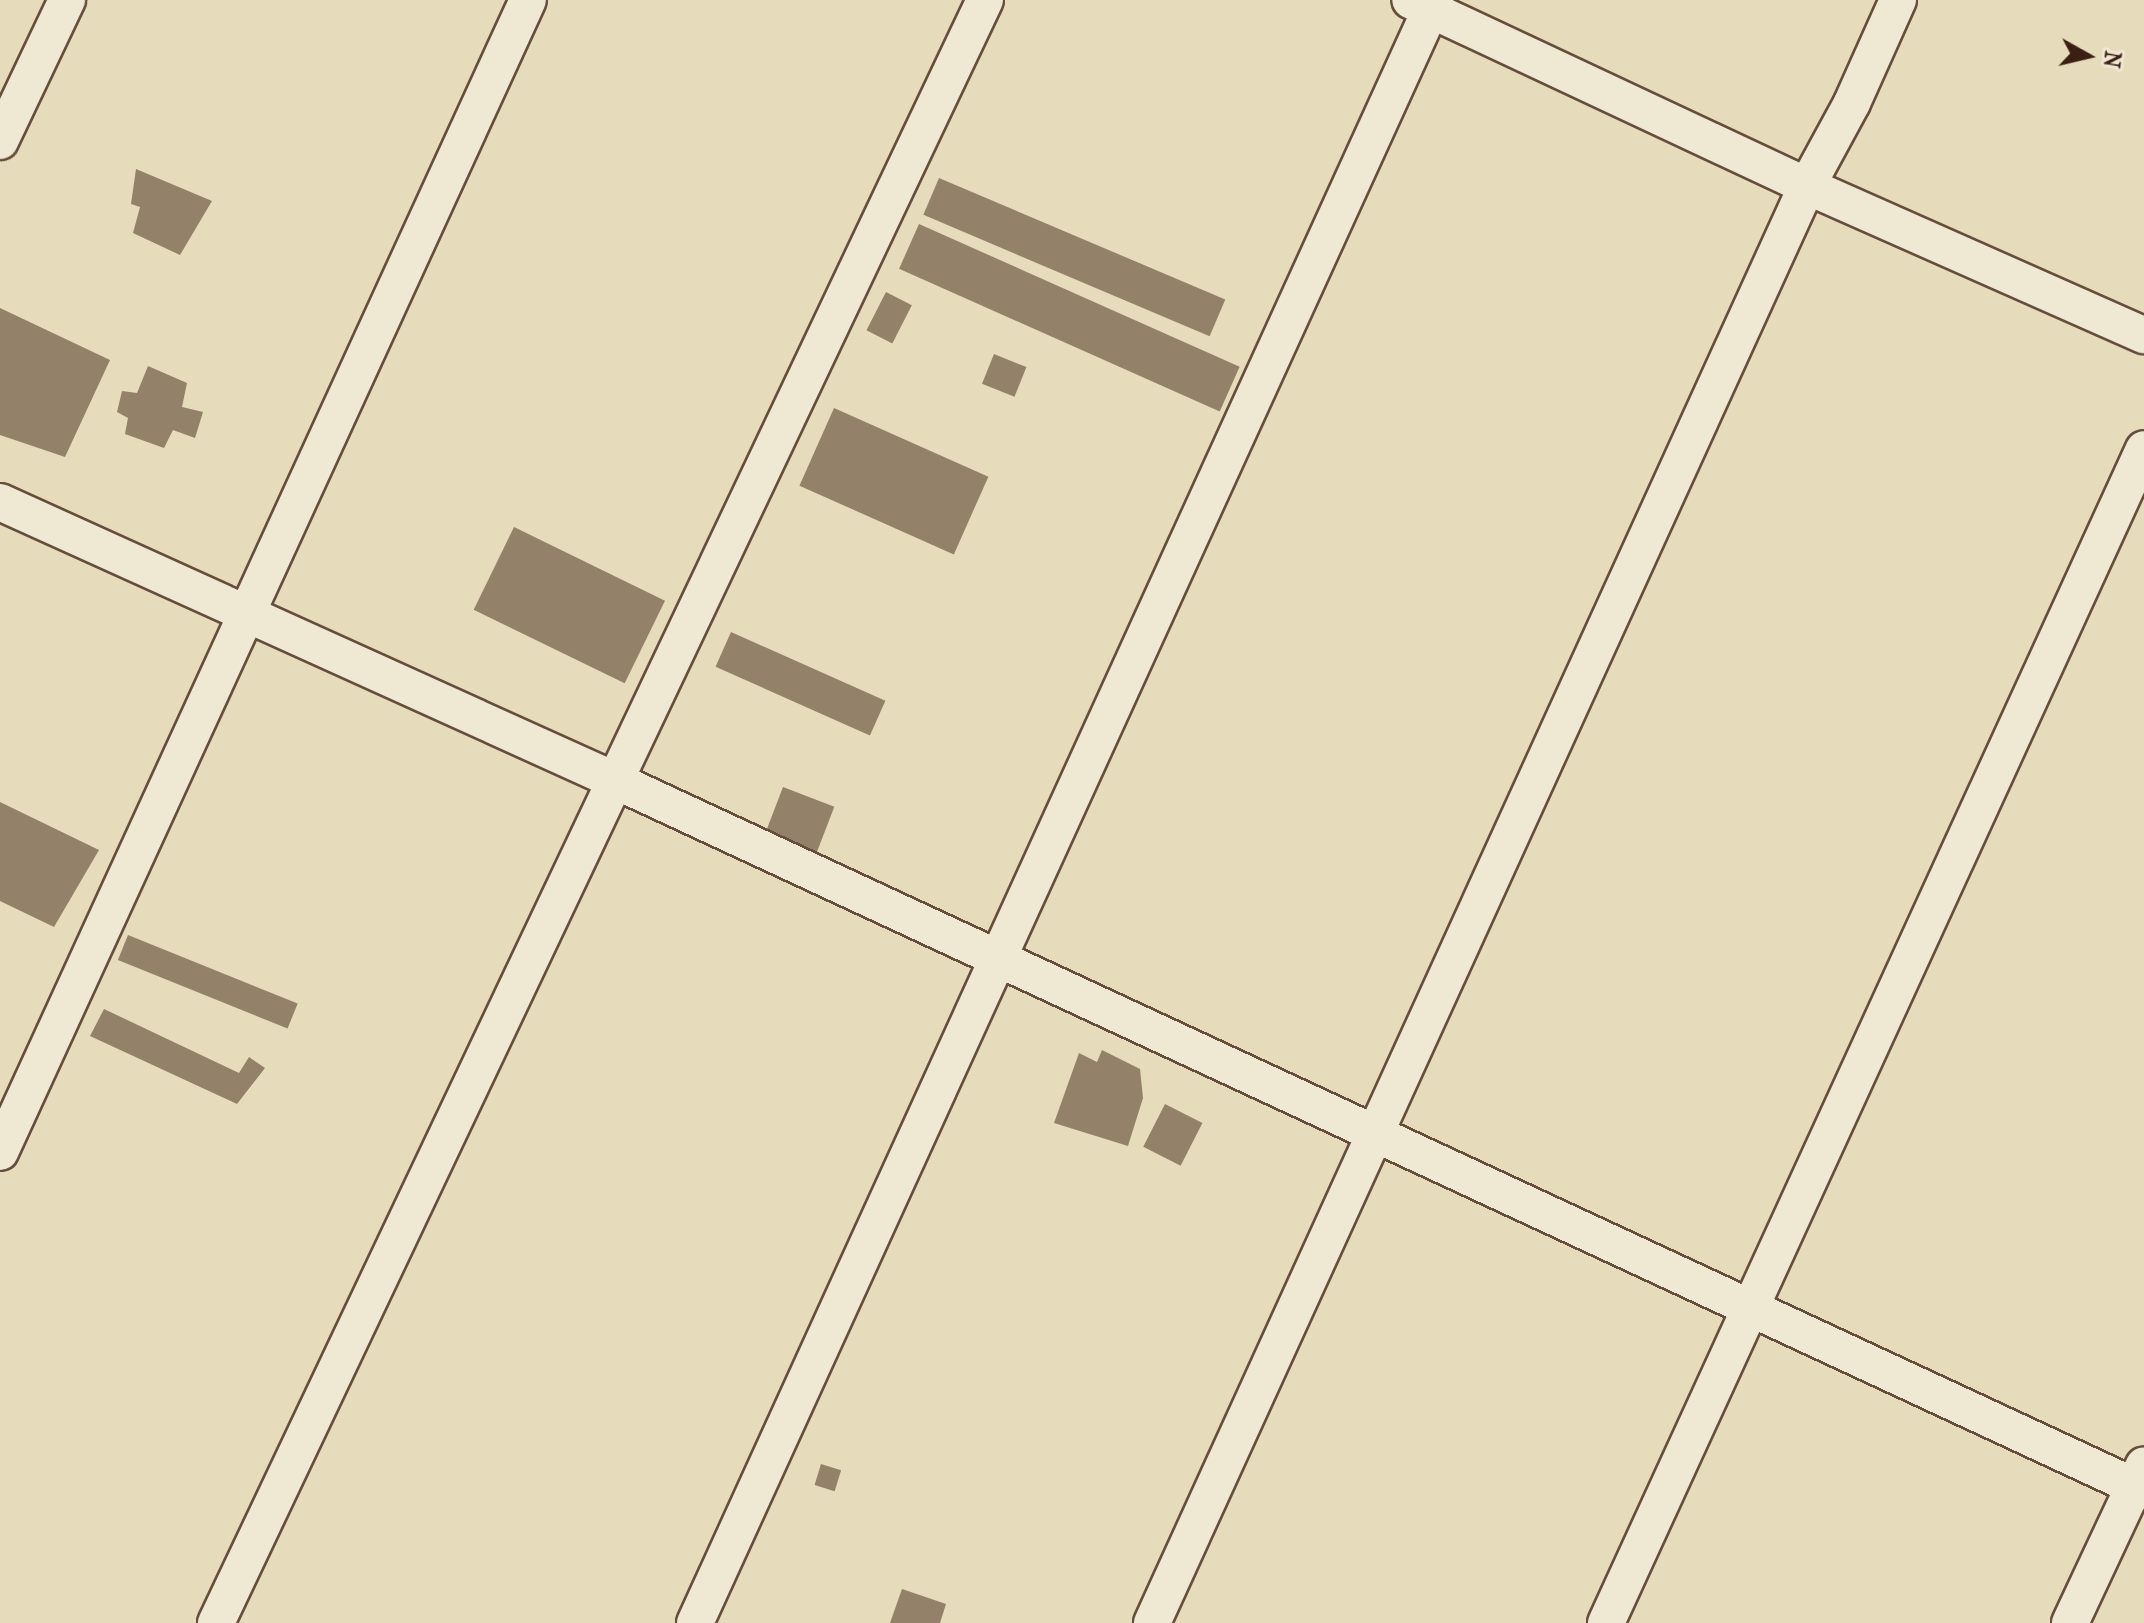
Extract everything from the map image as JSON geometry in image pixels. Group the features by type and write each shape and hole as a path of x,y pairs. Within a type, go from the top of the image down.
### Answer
{"street":[{"path":"0,141 67,0"},
{"path":"0,1152 243,615 528,0"},
{"path":"216,1623 985,0"},
{"path":"1152,1623 1807,186 1852,103 1898,0"},
{"path":"695,1623 1001,960 1425,3 1807,186 2144,335"},
{"path":"1606,1623 2144,449"},
{"path":"0,502 243,615 614,780 1750,1307 2141,1481 2070,1623"}],"building":[{"path":"136,169 212,201 180,255 133,233 140,207 131,204"},
{"path":"939,178 1225,300 1210,336 923,215"},
{"path":"919,224 1240,367 1220,412 899,269"},
{"path":"886,292 912,305 892,343 866,330"},
{"path":"0,308 110,360 65,457 0,435"},
{"path":"994,354 1026,367 1014,397 982,384"},
{"path":"148,366 187,383 182,407 203,412 195,438 173,430 164,448 125,434 128,418 117,412 122,391 137,393"},
{"path":"834,408 988,477 954,554 799,486"},
{"path":"514,527 665,601 625,683 474,610"},
{"path":"731,632 885,701 870,735 716,667"},
{"path":"783,787 834,807 815,857 764,837"},
{"path":"0,802 99,850 54,927 0,901"},
{"path":"128,935 298,1004 288,1029 118,960"},
{"path":"104,1009 239,1073 249,1057 265,1068 237,1104 90,1036"},
{"path":"1102,1050 1140,1069 1143,1098 1128,1146 1054,1123 1079,1053 1097,1062"},
{"path":"1165,1104 1202,1123 1181,1166 1143,1147"},
{"path":"821,1464 841,1470 835,1491 815,1485"},
{"path":"902,1589 946,1604 940,1623 890,1623"}]}
